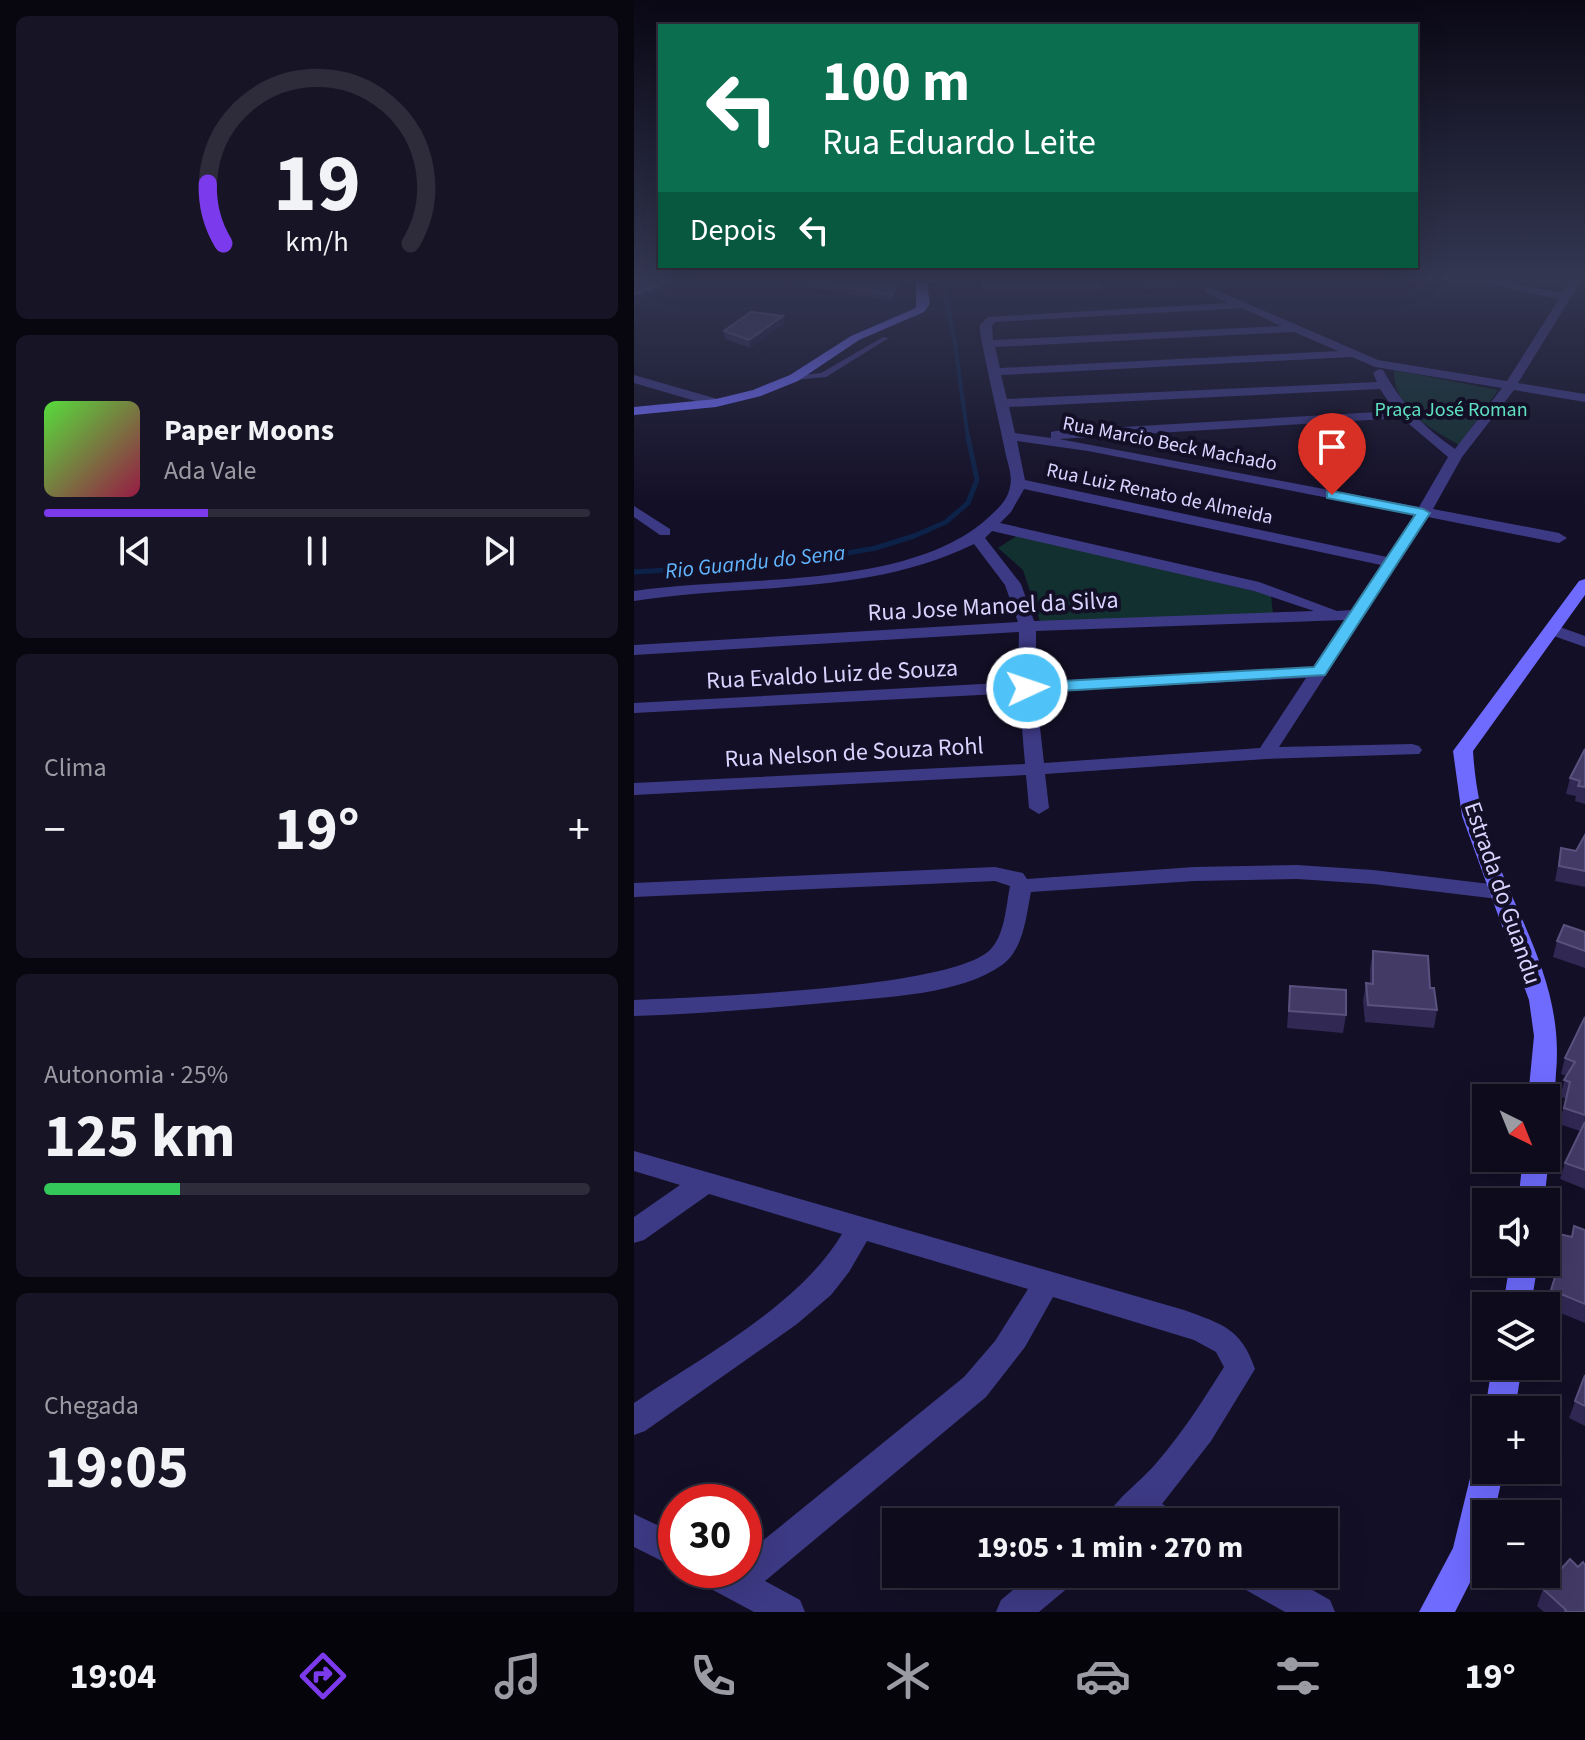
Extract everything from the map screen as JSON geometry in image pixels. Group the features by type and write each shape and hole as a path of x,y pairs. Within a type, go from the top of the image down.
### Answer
{"street":[{"path":"634,411 716,403 757,393 794,378 830,354"},
{"path":"634,596 679,588 854,576 896,568 976,537 992,526 1012,500 1018,483 991,354"},
{"path":"996,372 1350,354"},
{"path":"1356,354 1375,363 1585,398"},
{"path":"1266,753 1423,513 1456,456 1510,386 1530,354"},
{"path":"1375,363 1383,385 1403,414 1423,433 1456,456"},
{"path":"634,379 716,403"},
{"path":"1002,403 1383,385"},
{"path":"1032,437 1403,414"},
{"name":"Rua Marcio Beck Machado","path":"1009,436 1032,437 1559,538"},
{"name":"Rua Luiz Renato de Almeida","path":"1018,483 1389,562"},
{"path":"634,510 665,532"},
{"path":"992,526 1295,597 1336,613"},
{"path":"976,537 1013,584 1028,626 1027,688 1039,808"},
{"name":"Estrada do Guandu","path":"1542,1084 1545,1052 1542,1003 1522,944 1482,848 1463,775 1463,751 1585,584"},
{"name":"Rua Jose Manoel da Silva","path":"634,650 1028,626 1266,619 1336,613 1355,615"},
{"path":"1554,630 1585,642"},
{"name":"Rua Evaldo Luiz de Souza","path":"634,708 1319,672"},
{"name":"Rua Nelson de Souza Rohl","path":"634,789 1037,769 1266,753 1412,750"},
{"path":"1021,886 1205,873 1295,872 1390,877 1498,892"},
{"path":"634,890 995,874 1015,878 1021,886"},
{"path":"634,1008 701,1006 869,990 948,977 979,967 1001,951 1007,941 1021,886"},
{"path":"634,1161 1184,1323 1225,1339 1236,1353 1240,1369 1193,1443 1145,1508"},
{"path":"634,1232 705,1182"},
{"path":"634,1421 787,1315 821,1286 839,1264 859,1229"},
{"path":"762,1548 975,1387 1003,1359 1023,1329 1046,1283"},
{"path":"1436,1612 1468,1553 1485,1484"},
{"path":"634,1530 658,1542"},
{"path":"743,1588 788,1612"},
{"path":"1013,1612 1041,1588"},
{"path":"1276,1588 1318,1612"}],"lane":[{"path":"794,378 823,375 858,354"}],"green space":[{"name":"Praça José Roman","path":"1394,370 1498,390 1459,445 1425,424 1406,406 1395,384"},
{"path":"1018,535 1271,595 1273,614 1040,622 1023,570 998,548"}],"building":[{"path":"1585,749 1585,787 1578,786 1580,781 1570,778"},
{"path":"1585,835 1585,871 1559,866 1561,848 1576,851"},
{"path":"1564,925 1585,932 1585,951 1557,941"},
{"path":"1373,951 1428,956 1430,988 1434,988 1437,1010 1368,1005 1366,983 1373,984"},
{"path":"1290,986 1346,990 1346,1015 1289,1011"},
{"path":"1585,1017 1585,1115 1564,1108 1570,1082 1564,1080 1575,1062 1565,1058"},
{"path":"1585,1122 1585,1170 1565,1163"},
{"path":"1574,1226 1585,1230 1585,1304 1551,1290 1555,1276 1560,1276 1560,1234 1572,1237"},
{"path":"1585,1375 1585,1406 1575,1401"},
{"path":"1570,1559 1578,1567 1583,1562 1585,1565 1585,1612 1565,1612 1543,1589 1560,1588 1560,1570"}],"waterway":[{"name":"Rio Guandu do Sena","path":"956,354 968,439"},
{"name":"Rio Guandu do Sena","path":"634,572 796,562 876,548 914,536 946,522 968,503 977,480 968,437"}],"route":[{"path":"1027,688 1319,672 1423,513 1332,495"}]}
